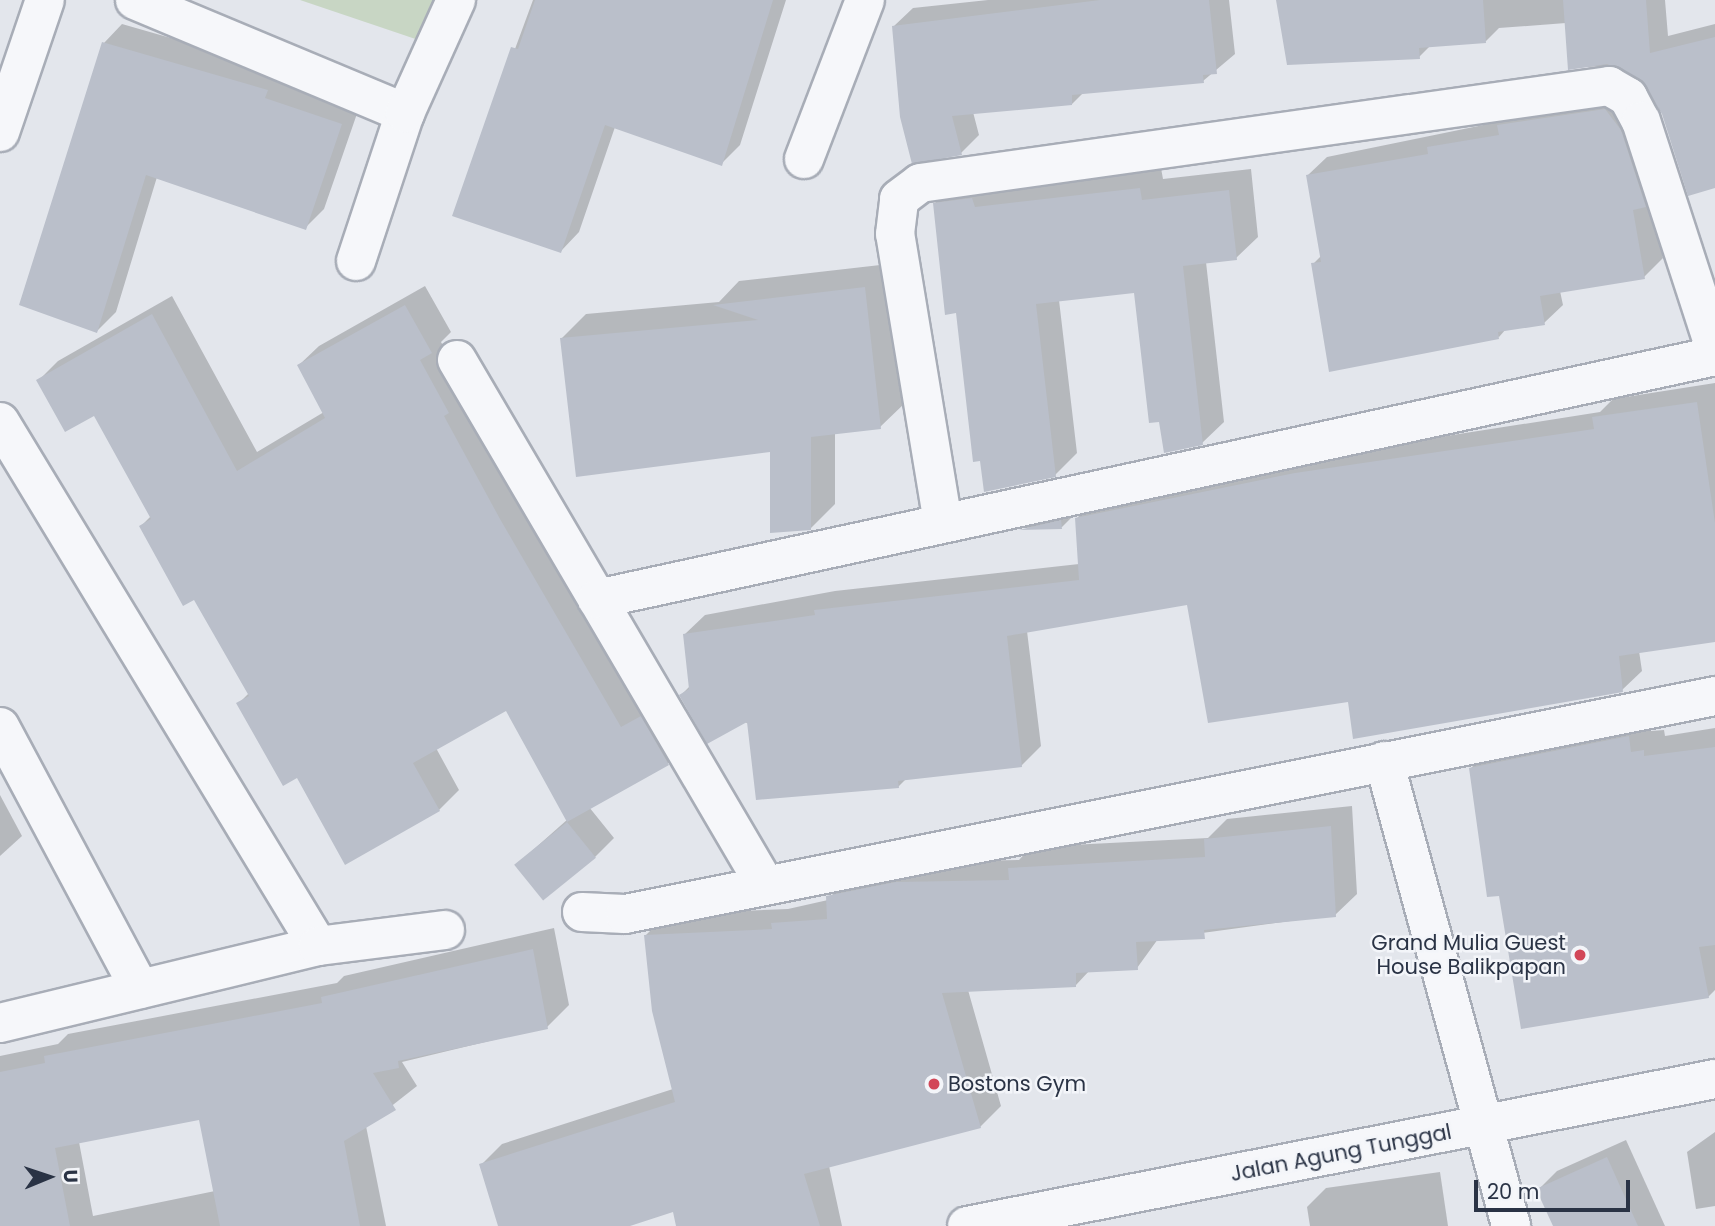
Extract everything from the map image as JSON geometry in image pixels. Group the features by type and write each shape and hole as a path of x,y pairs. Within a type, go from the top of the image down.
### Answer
{"street":[{"path":"0,132 45,0"},
{"path":"135,0 405,113"},
{"path":"356,261 405,113 456,0"},
{"path":"804,159 865,0"},
{"path":"943,523 895,234 899,200 920,183 1609,86 1628,97 1642,121 1715,349"},
{"path":"597,599 1715,356"},
{"path":"457,359 764,883"},
{"path":"0,422 318,946"},
{"path":"582,912 625,915 764,883 1715,696"},
{"path":"0,727 140,989"},
{"path":"1384,761 1479,1126 1511,1226"},
{"path":"0,1023 318,946 444,930"},
{"name":"Jalan Agung Tunggal","path":"967,1226 1047,1218 1715,1079"}],"green space":[{"path":"300,0 471,0 454,52"}],"building":[{"path":"535,0 773,0 722,166 605,125 561,253 452,216 511,47 518,49"},
{"path":"1100,0 1209,0 1217,74 1203,75 1204,83 1072,95 1072,105 952,116 962,155 912,164 900,117 892,26"},
{"path":"1276,0 1483,0 1486,43 1419,48 1420,59 1287,65"},
{"path":"1563,0 1646,0 1650,53 1715,37 1715,188 1688,196 1662,114 1640,79 1607,64 1568,70"},
{"path":"102,42 268,90 265,98 342,124 306,230 146,175 97,333 19,305"},
{"path":"1605,109 1621,130 1646,207 1633,210 1645,279 1540,296 1545,325 1498,332 1499,339 1329,372 1311,263 1321,262 1306,175 1428,154 1427,147 1499,135 1497,125"},
{"path":"1140,188 1142,200 1229,190 1237,260 1183,266 1203,445 1164,453 1159,422 1149,423 1134,293 1036,304 1056,477 984,492 980,461 973,462 956,313 945,315 933,203 972,198 975,207"},
{"path":"865,287 881,429 811,437 811,530 770,533 770,452 576,477 560,338 758,320 713,305"},
{"path":"405,305 432,353 420,360 449,413 444,416 500,519 621,727 641,716 669,765 567,822 506,711 413,763 440,811 345,865 297,778 283,786 236,703 249,696 194,600 183,606 139,526 151,519 94,416 65,432 36,380 152,314 237,471 325,418 297,365"},
{"path":"1697,402 1715,523 1715,642 1619,656 1623,692 1353,739 1348,702 1208,723 1187,605 1007,636 1022,767 898,781 899,788 756,800 747,722 707,744 679,695 689,689 683,634 815,615 814,610 1079,580 1075,518 1295,473 1594,429 1592,417"},
{"path":"1061,520 1062,529 1019,530"},
{"path":"1629,736 1631,752 1644,750 1644,756 1715,747 1715,945 1699,947 1709,998 1521,1029 1499,896 1487,897 1469,768"},
{"path":"567,822 596,858 543,901 514,865"},
{"path":"1331,826 1336,917 1204,930 1205,939 1136,942 1138,970 1076,973 1076,987 942,993 981,1128 804,1174 820,1226 676,1226 673,1212 630,1226 498,1226 479,1164 675,1102 652,1011 644,935 772,929 771,923 827,919 826,896 896,882 1009,880 1008,868 1205,857 1204,839"},
{"path":"533,949 548,1029 398,1061 399,1068 373,1073 396,1110 344,1141 360,1226 220,1226 199,1120 55,1148 70,1226 0,1226 0,1072 45,1063 44,1056 322,1003 321,997"},
{"path":"1607,1157 1638,1226 1553,1226 1536,1189"}],"place":[{"name":"Grand Mulia Guest House Balikpapan","path":"1580,955"},
{"name":"Bostons Gym","path":"934,1084"}]}
